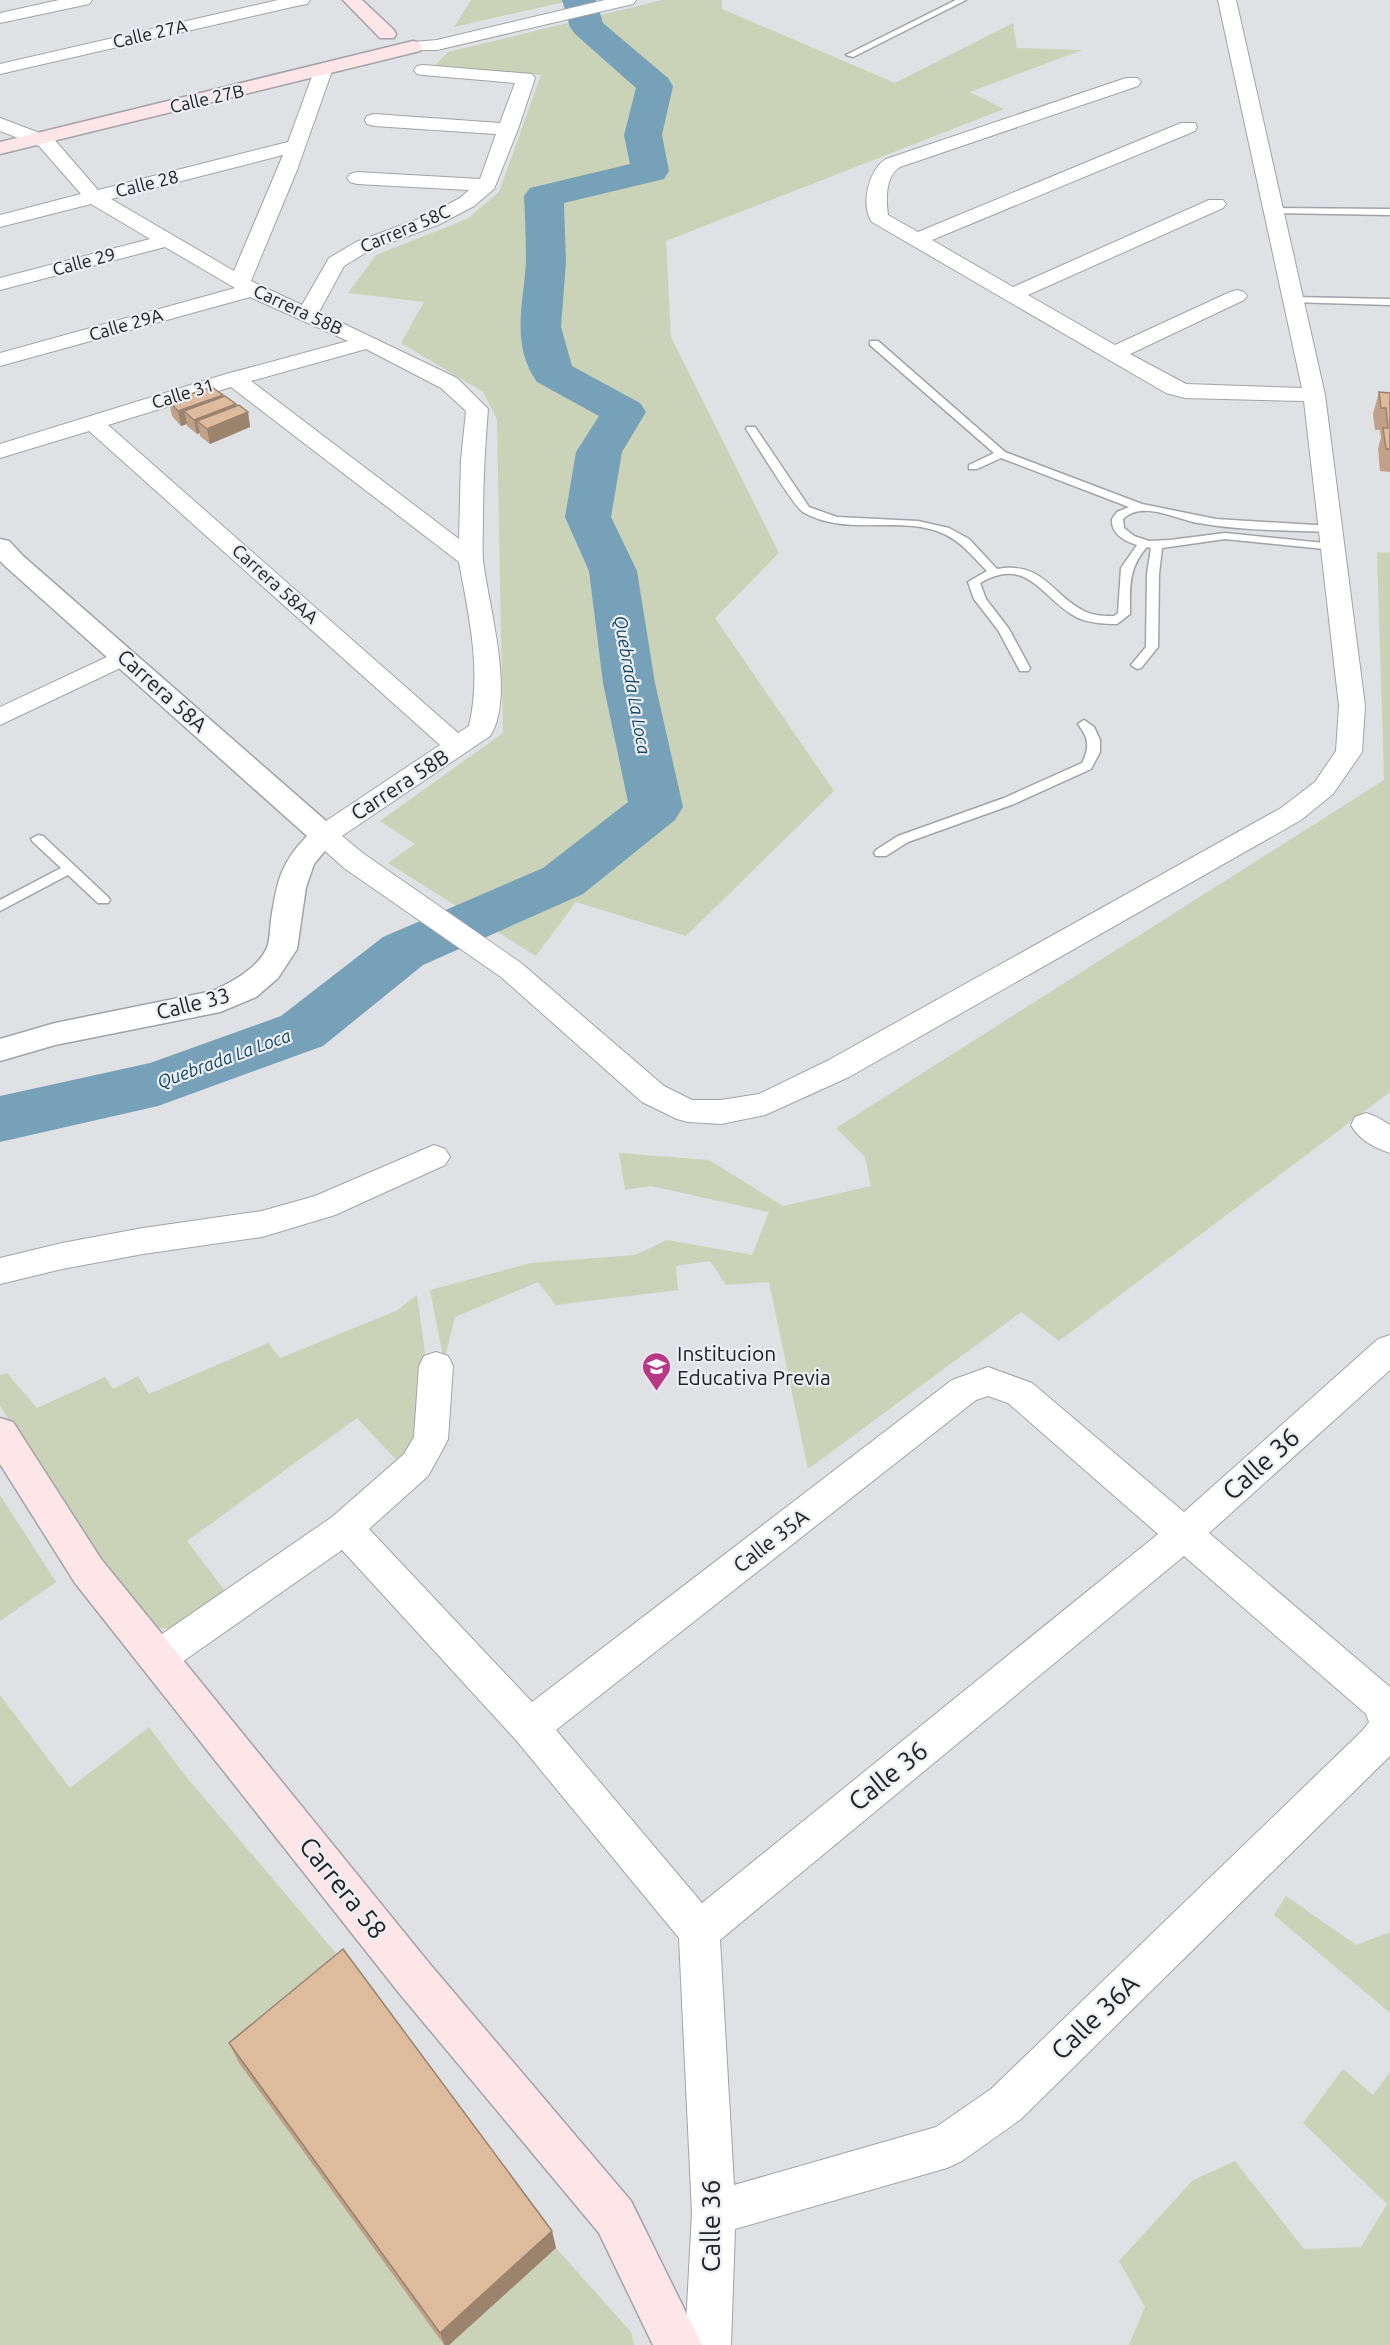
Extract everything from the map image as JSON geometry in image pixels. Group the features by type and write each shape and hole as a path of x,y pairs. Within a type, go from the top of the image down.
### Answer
{"main road":[{"path":"352,0 406,37"},
{"name":"Calle 27B","path":"0,135 29,135 323,71 406,37"},
{"name":"Calle 27B","path":"0,148 29,135 406,37"},
{"name":"Carrera 58","path":"0,1433 88,1571 414,1978 615,2217 678,2345"}],"street":[{"path":"0,18 83,0"},
{"name":"Calle 27A","path":"0,69 301,0"},
{"name":"Calle 27B","path":"406,37 437,45 627,0"},
{"path":"324,835 354,861 511,970 653,1094 688,1111 721,1112 765,1104 838,1069 1292,814 1324,788 1349,752 1352,706 1333,538 1314,395 1227,0"},
{"name":"Carrera 58C","path":"308,314 336,262 363,246 449,212 467,202 487,185 526,78 423,70"},
{"path":"246,286 323,71"},
{"path":"1132,82 893,164 885,169 880,180 876,212 879,218 1174,388 1185,391 1314,395"},
{"path":"374,120 509,129"},
{"name":"Carrera 58B","path":"0,124 46,142 94,197 246,286 368,342 449,383 477,409 472,460 471,559 489,657 486,708 481,730 324,835"},
{"path":"916,240 1188,127"},
{"name":"Calle 28","path":"0,221 295,146"},
{"path":"357,178 487,185"},
{"path":"1011,295 1216,204"},
{"name":"Calle 29","path":"0,284 168,240"},
{"name":"Calle 29A","path":"0,360 246,286"},
{"path":"1113,354 1237,296"},
{"name":"Calle 31","path":"0,451 234,379 368,342"},
{"path":"234,379 471,559"},
{"name":"Carrera 58AA","path":"92,422 458,747"},
{"name":"Carrera 58A","path":"5,558 124,657 324,835"},
{"path":"0,717 124,657"},
{"name":"Calle 33","path":"0,1050 55,1034 220,1001 245,989 267,970 282,949 291,887 301,860 324,835"},
{"path":"0,1271 142,1241 262,1224 324,1206 434,1157"},
{"name":"Calle 36","path":"708,2345 714,2213 699,1931 1184,1534 1390,1349"},
{"path":"159,1657 345,1528 416,1465 431,1439 436,1366"},
{"name":"Calle 35A","path":"530,1727 964,1390 988,1381 1020,1393 1184,1534"},
{"path":"345,1528 530,1727 699,1931"},
{"name":"Calle 36A","path":"714,2213 946,2146 1006,2104 1376,1744 1390,1725 1380,1702 1184,1534"}],"lane":[{"path":"850,55 962,0"},
{"path":"1274,210 1390,213"},
{"path":"1294,300 1390,302"},
{"path":"874,343 1001,454 1139,507"},
{"path":"751,429 805,508 836,520 918,524 945,530 965,541 994,572"},
{"path":"973,467 1001,454"},
{"path":"1139,507 1156,508 1200,520 1333,538 1224,536 1150,544 1130,540 1119,531 1116,524 1118,517 1126,510 1139,507"},
{"path":"1024,668 1003,629 975,591 974,582 994,572 1008,570 1029,573 1079,614 1090,618 1117,620 1124,614 1125,566 1129,558 1150,544"},
{"path":"1137,665 1152,646 1153,574 1150,544"},
{"path":"881,853 903,839 1009,801 1087,765 1094,752 1094,740 1090,730 1084,724"},
{"path":"38,839 103,900"},
{"path":"0,906 69,869"}],"green space":[{"path":"471,0 573,0 454,27"},
{"path":"662,0 722,0 722,9 895,83 1013,23 1017,48 1082,50 970,92 1004,109 666,241 671,337 779,553 715,618 834,791 686,936 576,902 536,956 388,863 415,844 380,821 503,733 497,419 483,392 401,343 424,302 348,293 376,255 467,219 499,192 541,75 435,65 448,52"},
{"path":"1377,552 1390,553 1390,1092 1059,1341 1021,1312 808,1469 769,1282 726,1285 710,1261 676,1266 678,1290 556,1305 538,1282 455,1317 444,1361 430,1290 531,1263 635,1255 667,1240 752,1255 769,1212 651,1186 625,1190 619,1153 709,1160 783,1206 871,1186 865,1157 836,1128 1384,780"},
{"path":"417,1295 429,1381 424,1435 403,1467 357,1418 187,1541 228,1595 179,1629 156,1628 103,1561 0,1406 0,1375 7,1373 37,1408 105,1377 113,1389 138,1376 149,1394 268,1343 280,1358 396,1311"},
{"path":"0,1495 56,1582 0,1621"},
{"path":"0,1695 70,1788 149,1727 183,1773 350,1970 239,2063 444,2345 0,2345"},
{"path":"1286,1896 1356,1945 1390,1932 1390,2013 1274,1915"},
{"path":"1343,2069 1373,2095 1390,2072 1390,2345 1129,2345 1145,2307 1119,2261 1193,2180 1235,2161 1304,2249 1361,2247 1387,2204 1303,2123"},
{"path":"556,2248 631,2332 634,2345 449,2345"}],"building":[{"path":"212,387 223,395 178,411 169,401"},
{"path":"1379,392 1390,393 1390,449 1386,449 1383,428 1388,428 1386,408 1381,408"},
{"path":"225,396 236,404 194,420 184,411"},
{"path":"239,405 248,412 207,429 197,421"},
{"path":"343,1949 552,2231 440,2333 229,2043"}],"waterway":[{"name":"Quebrada La Loca","path":"0,1119 158,1084 302,1031 403,951 563,881 656,807 629,683 613,571 588,517 599,452 624,412 552,373 540,327 546,262 544,196 650,171 643,135 655,86 587,27 579,0"}],"place":[{"name":"Institucion Educativa Previa","path":"656,1392"}]}
